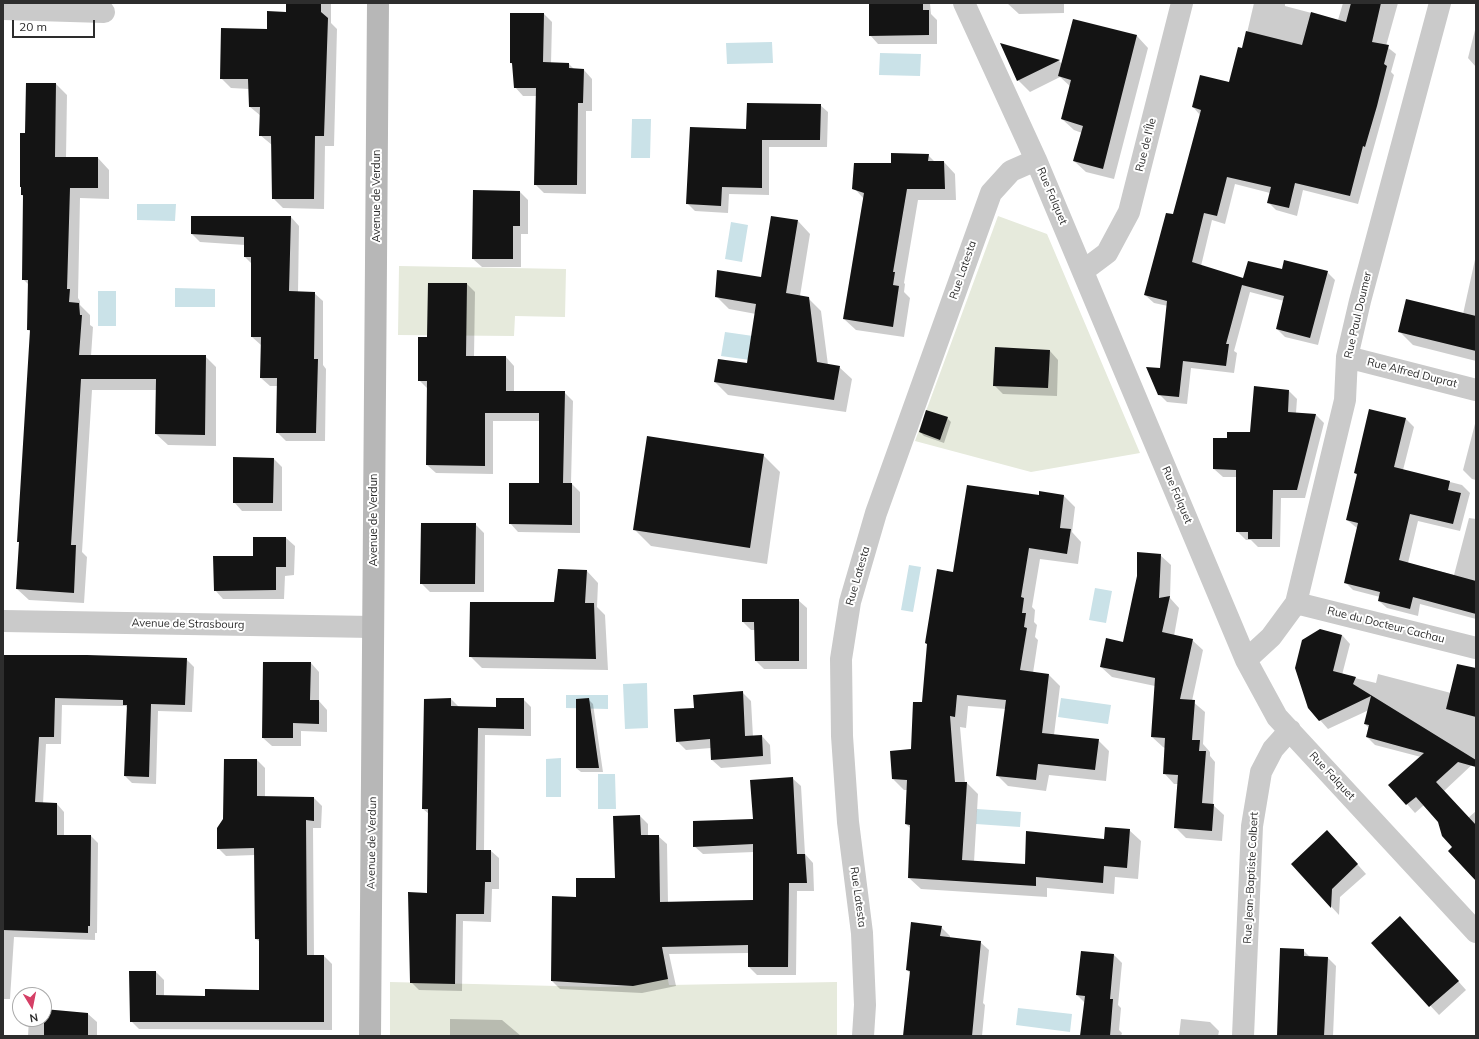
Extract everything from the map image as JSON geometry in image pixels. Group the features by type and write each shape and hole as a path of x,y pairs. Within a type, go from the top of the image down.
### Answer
{"street":[{"name":"Avenue de Verdun","path":"370,1036 378,3"},
{"name":"Rue Falquet","path":"964,3 1036,160 1246,660 1277,717 1476,932"},
{"name":"Rue de l'Île","path":"1083,271 1107,253 1129,212 1182,3"},
{"name":"Rue Paul Doumer","path":"1246,660 1271,637 1296,603 1345,400 1347,357 1440,3"},
{"path":"3,9 104,12"},
{"name":"Rue Latesta","path":"863,1036 865,1006 862,933 848,822 842,736 841,659 850,602 876,513 991,193 1011,171 1036,160"},
{"name":"Rue Alfred Duprat","path":"1347,357 1476,390"},
{"name":"Rue du Docteur Cachau","path":"1296,603 1476,648"},
{"name":"Avenue de Strasbourg","path":"3,621 374,627"},
{"name":"Rue Jean-Baptiste Colbert","path":"1243,1036 1252,826 1261,772 1272,749 1290,730"}],"shaded area":[{"path":"998,216 1047,234 1140,453 1031,472 915,441"},
{"path":"399,266 566,269 565,317 515,316 514,336 398,335"},
{"path":"663,954 669,985 837,982 837,1036 390,1036 390,982 599,987 633,986"}],"water":[{"path":"772,42 773,63 727,64 726,43"},
{"path":"880,53 921,54 920,76 879,75"},
{"path":"632,119 651,119 650,158 631,158"},
{"path":"137,204 176,204 175,221 137,220"},
{"path":"731,222 748,225 742,262 725,259"},
{"path":"175,288 215,289 215,307 175,307"},
{"path":"98,291 116,291 116,326 98,326"},
{"path":"725,332 753,336 750,360 721,356"},
{"path":"909,565 921,567 913,612 901,610"},
{"path":"1095,588 1112,591 1106,623 1089,620"},
{"path":"647,683 648,728 625,729 623,684"},
{"path":"566,695 608,695 608,709 566,708"},
{"path":"1061,698 1111,705 1108,724 1058,717"},
{"path":"561,758 561,797 546,797 546,759"},
{"path":"598,774 615,774 616,809 598,809"},
{"path":"977,809 1021,812 1020,827 976,824"},
{"path":"1018,1008 1072,1014 1070,1032 1016,1025"}],"building":[{"path":"286,3 321,3 321,12 328,18 324,136 315,136 314,199 272,199 271,136 259,136 260,107 249,107 248,79 220,79 221,28 267,29 267,11 286,12"},
{"path":"869,3 923,3 923,10 929,10 929,35 869,36"},
{"path":"1351,3 1381,3 1372,42 1389,45 1384,64 1387,66 1377,106 1365,147 1363,146 1350,196 1295,183 1289,208 1267,203 1271,187 1227,177 1217,216 1204,213 1192,262 1243,278 1248,261 1282,269 1284,260 1328,271 1310,338 1276,329 1284,296 1242,285 1226,344 1229,344 1226,366 1183,361 1179,397 1158,395 1146,367 1160,368 1167,301 1144,295 1166,213 1173,214 1201,110 1192,107 1200,75 1229,82 1238,47 1242,48 1246,31 1302,45 1311,12 1346,22"},
{"path":"510,13 544,13 543,62 569,63 569,68 584,69 583,103 578,103 577,185 534,185 536,88 514,88 512,63 510,63"},
{"path":"1073,19 1137,35 1103,169 1073,161 1083,126 1061,119 1071,80 1058,76"},
{"path":"1000,43 1060,60 1017,81"},
{"path":"26,83 56,83 55,157 98,157 98,188 70,188 67,289 70,289 69,302 79,303 80,315 82,315 79,355 206,355 205,435 155,434 156,379 81,379 71,545 76,545 74,593 16,589 19,542 17,542 30,330 27,330 28,280 22,280 23,195 21,195 20,187 20,133 25,133"},
{"path":"747,103 821,104 820,140 762,140 762,188 722,187 721,206 686,204 690,127 746,129"},
{"path":"891,153 929,154 928,161 944,161 945,189 907,189 893,272 895,272 893,285 899,286 893,327 843,319 864,193 852,189 854,163 891,163"},
{"path":"473,190 520,191 520,226 513,226 513,259 472,259"},
{"path":"191,216 291,216 289,291 315,292 314,359 318,359 316,433 276,433 277,378 260,378 261,337 251,337 251,257 244,257 244,237 191,234"},
{"path":"771,216 798,220 786,293 809,297 817,362 840,366 834,400 714,382 718,359 747,363 756,304 715,297 717,270 761,277"},
{"path":"428,283 467,283 466,356 506,356 506,391 565,391 563,483 572,483 572,525 509,524 509,483 539,483 539,413 485,413 485,466 426,465 427,381 418,381 418,337 427,337"},
{"path":"1406,299 1476,316 1476,351 1398,332"},
{"path":"995,347 1050,350 1048,388 993,386"},
{"path":"1254,386 1289,390 1288,412 1316,414 1297,490 1273,490 1272,539 1248,539 1248,532 1236,532 1236,470 1213,469 1213,438 1227,438 1227,432 1250,432"},
{"path":"1369,409 1406,418 1394,467 1450,481 1448,490 1461,493 1453,524 1410,514 1399,560 1476,581 1476,614 1413,597 1410,609 1378,601 1380,592 1344,583 1358,523 1346,520 1357,474 1354,473"},
{"path":"926,410 948,417 940,440 919,432"},
{"path":"647,436 764,454 750,548 633,530"},
{"path":"233,457 274,458 273,503 233,503"},
{"path":"967,485 1039,495 1039,491 1064,495 1060,528 1071,529 1067,554 1029,548 1021,597 1024,598 1022,613 1026,613 1024,627 1027,628 1020,670 1049,674 1042,733 1099,739 1095,770 1038,764 1036,780 996,776 1006,700 957,695 955,717 950,716 955,782 967,782 962,860 1025,864 1026,831 1104,839 1105,827 1130,829 1127,868 1104,866 1103,883 1036,877 1036,886 908,878 910,825 905,824 907,780 892,779 890,751 911,749 913,702 922,702 927,644 925,643 937,569 953,572"},
{"path":"421,523 476,523 475,584 420,584"},
{"path":"253,537 286,537 286,567 276,567 276,590 214,591 213,556 253,556"},
{"path":"1137,552 1161,554 1159,598 1170,596 1162,632 1193,639 1180,699 1195,700 1192,740 1200,740 1199,751 1206,751 1202,803 1214,804 1212,831 1174,828 1178,775 1163,774 1165,738 1151,737 1155,678 1100,667 1106,638 1123,642 1137,576"},
{"path":"558,569 587,570 585,603 594,603 596,659 469,657 470,602 554,602"},
{"path":"742,599 799,599 799,661 755,661 754,622 742,622"},
{"path":"1320,629 1342,635 1333,671 1356,677 1353,684 1476,760 1476,767 1458,762 1436,782 1476,825 1476,881 1448,851 1452,847 1442,836 1438,822 1416,797 1406,805 1388,785 1424,753 1366,737 1369,725 1364,724 1371,696 1319,721 1308,708 1295,668 1302,640"},
{"path":"3,655 87,655 187,658 185,705 151,704 149,777 124,776 127,705 123,705 123,700 55,698 54,737 39,737 35,802 57,803 57,835 91,835 90,926 88,926 88,933 3,930"},
{"path":"263,662 311,662 310,700 319,700 319,724 293,723 293,738 262,738"},
{"path":"1457,664 1476,668 1476,717 1446,709"},
{"path":"743,691 745,736 762,735 763,756 711,760 710,739 676,742 674,709 694,708 693,695"},
{"path":"451,698 451,706 496,707 496,698 524,698 524,729 478,728 476,850 491,850 491,882 485,882 484,914 456,914 455,984 410,983 408,892 427,893 428,809 422,809 424,699"},
{"path":"589,698 599,768 576,768 576,699"},
{"path":"224,759 257,759 257,796 314,797 314,821 306,820 307,955 324,955 324,1022 130,1022 129,971 156,971 156,995 205,996 205,989 259,990 259,939 255,939 254,848 217,849 217,828 223,819"},
{"path":"793,777 797,854 805,854 807,883 789,883 788,967 748,967 748,945 662,947 668,979 633,986 551,981 552,896 576,897 576,878 615,878 613,816 640,815 641,835 659,835 660,902 753,900 753,844 693,847 693,821 753,819 750,780"},
{"path":"1327,830 1358,864 1332,889 1331,908 1291,864"},
{"path":"1400,916 1459,981 1429,1007 1371,943"},
{"path":"911,922 942,926 940,936 981,941 972,1036 903,1036 910,971 906,970"},
{"path":"1280,948 1304,949 1304,956 1328,957 1324,1036 1277,1036"},
{"path":"1081,951 1114,954 1110,999 1113,999 1110,1036 1080,1036 1085,996 1076,995"},
{"path":"52,1010 88,1013 88,1036 44,1036 44,1027 52,1027"}]}
